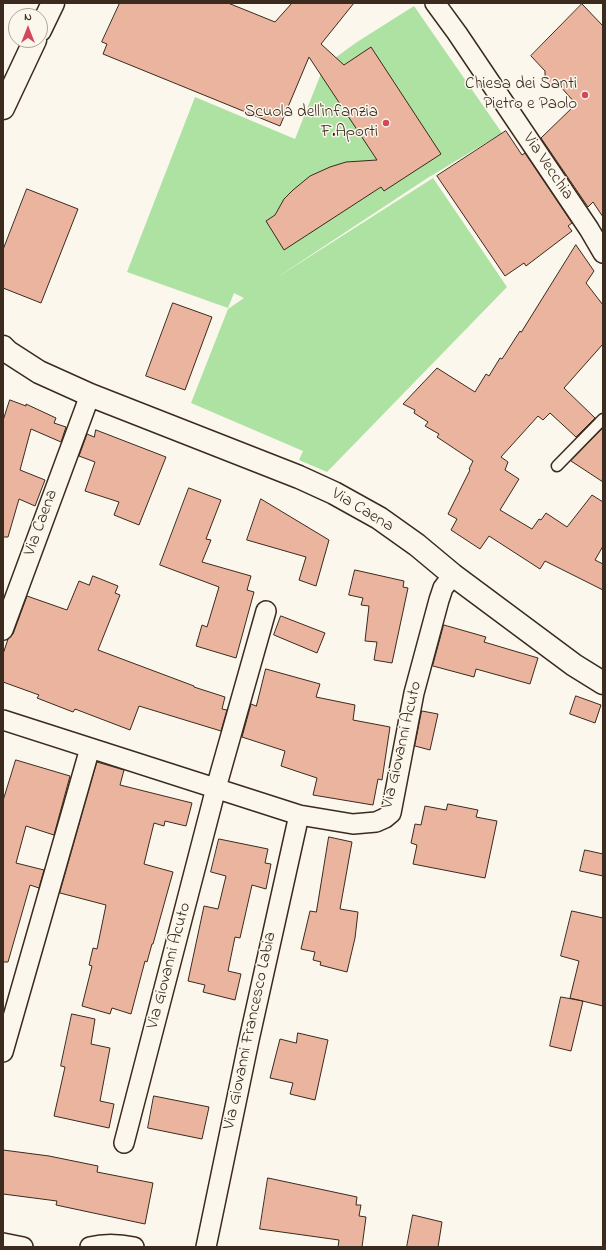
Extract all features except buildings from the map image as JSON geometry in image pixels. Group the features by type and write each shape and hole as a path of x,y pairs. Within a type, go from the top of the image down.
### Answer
{"street":[{"path":"48,13 53,3"},
{"name":"Via Vecchia","path":"435,3 589,229 603,253"},
{"path":"3,108 31,48"},
{"name":"Via Caena","path":"3,347 39,372 334,492 379,518 417,545 452,575 574,665 603,683"},
{"name":"Via Caena","path":"3,630 90,394"},
{"name":"Via Giovanni Acuto","path":"3,720 299,815 353,824 376,822 385,818 391,813 414,693 438,600 443,588 452,575"},
{"name":"Via Giovanni Acuto","path":"124,1143 216,788 266,611"},
{"path":"3,1052 90,748"},
{"name":"Via Giovanni Francesco Labia","path":"206,1247 249,1040 299,815"},
{"path":"3,1243 22,1247"},
{"path":"90,1247 116,1244 134,1247"}],"lane":[{"path":"557,466 603,420"}],"green space":[{"path":"414,6 502,133 426,179 273,280 433,178 507,287 327,472 299,460 303,451 191,403 228,309 244,298 234,293 228,308 127,272 195,97 295,139 324,66 357,42"}],"place":[{"name":"Chiesa dei Santi Pietro e Paolo","path":"585,95"},
{"name":"Scuola dell'infanzia F.Aporti","path":"386,123"}]}
